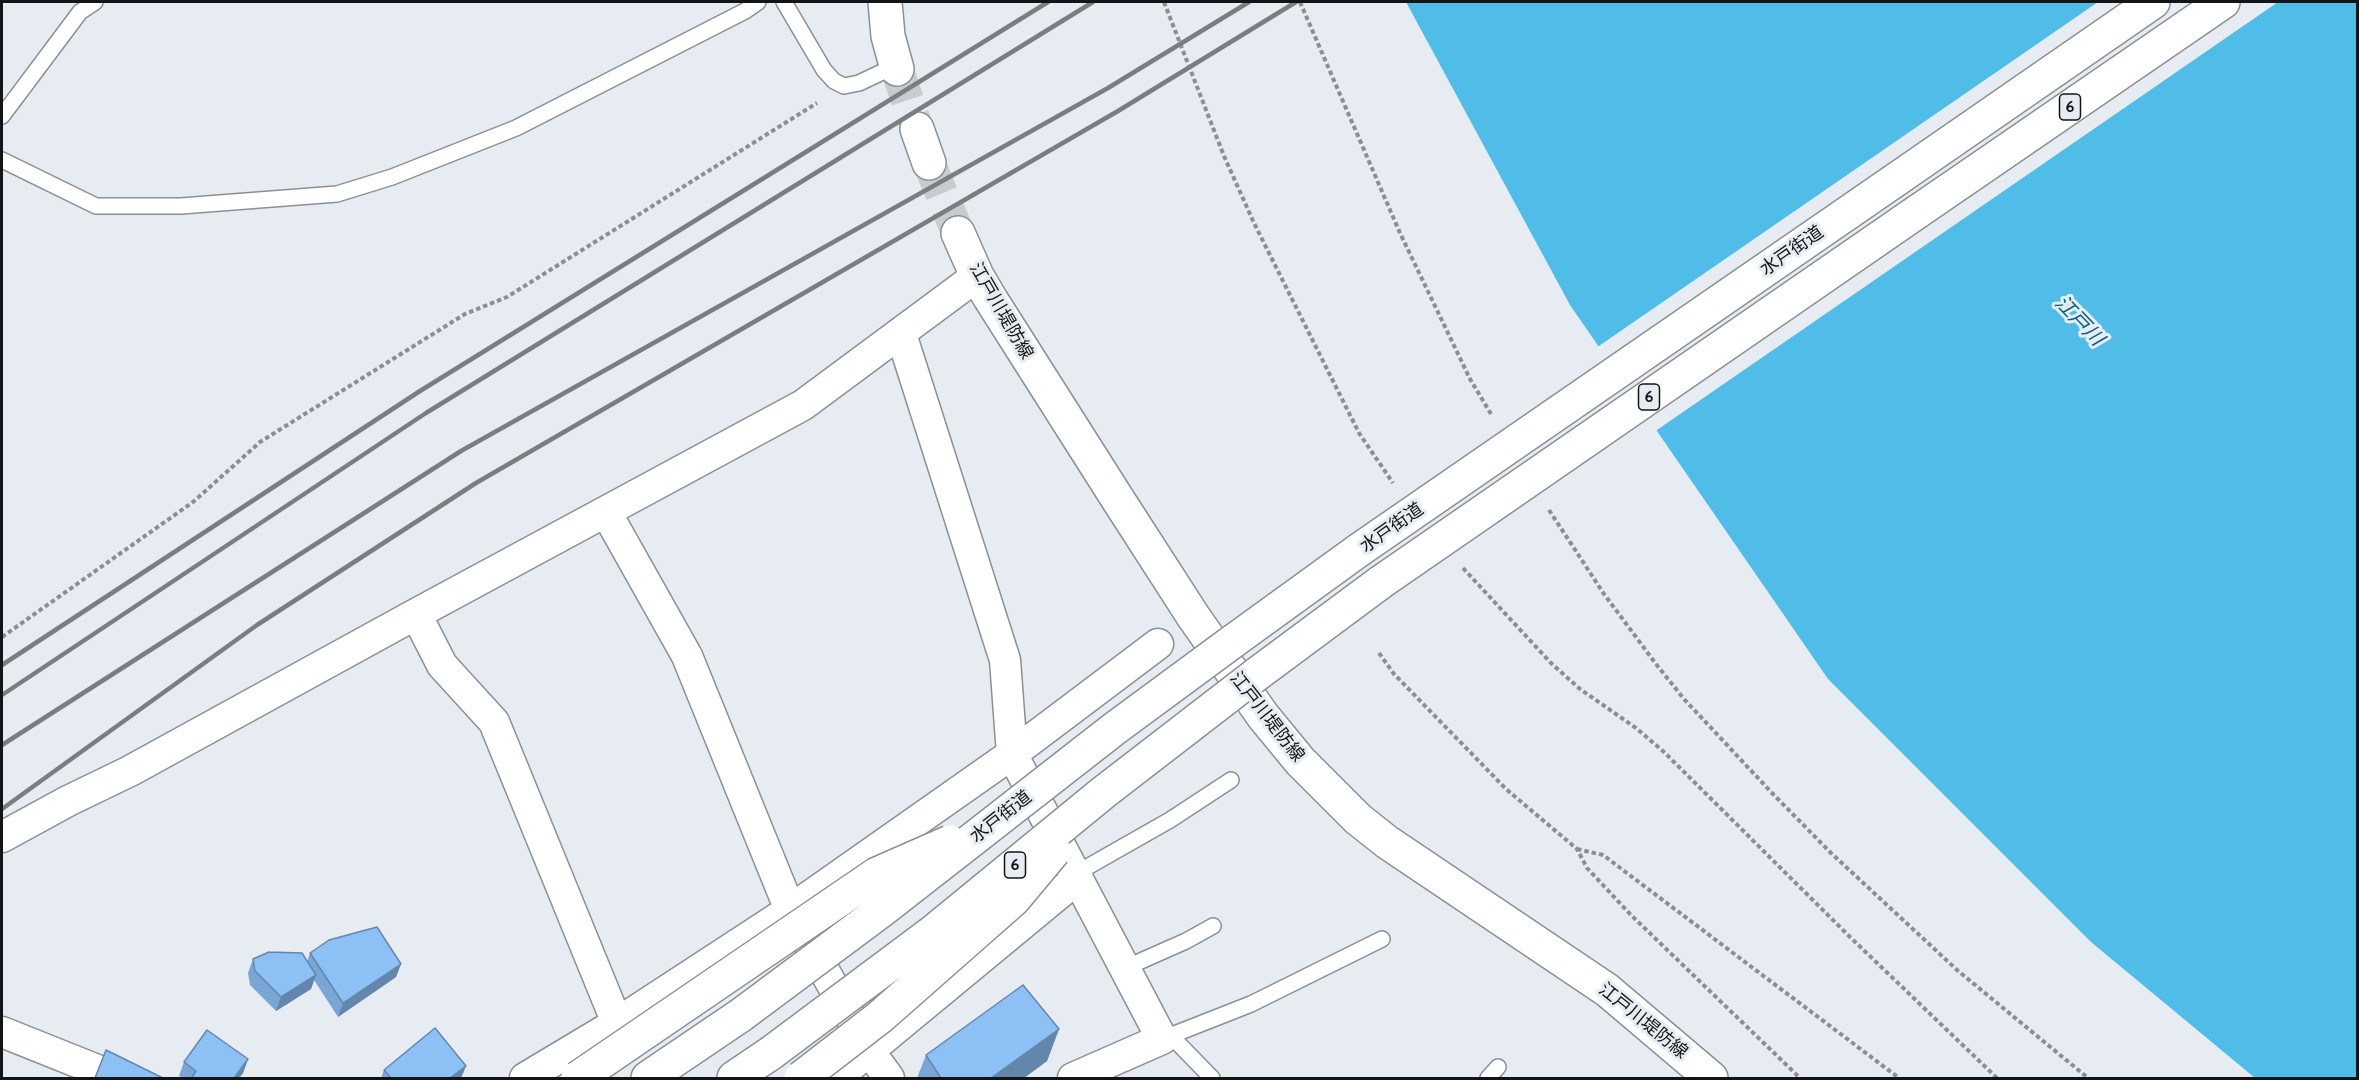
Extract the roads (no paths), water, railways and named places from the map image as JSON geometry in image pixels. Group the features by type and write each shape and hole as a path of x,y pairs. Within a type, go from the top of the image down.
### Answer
{"main road":[{"path":"885,2 888,36 896,67"},
{"name":"水戸街道","path":"648,1078 741,1015 1232,642 1359,550 2153,2"},
{"name":"6","path":"734,1078 933,932 1104,792 1381,582 2223,2"},
{"path":"917,129 929,163"},
{"name":"江戸川堤防線","path":"958,233 977,276 1116,498 1193,616 1263,716 1300,760 1358,819 1387,842 1607,990 1711,1078"},
{"path":"801,1078 880,1017 1014,899 1104,792"},
{"path":"578,1078 877,874 995,822"}],"street":[{"path":"2,837 280,690 804,405 977,276"},
{"path":"901,334 1005,660 1012,754 1125,968 1166,1037 1073,1078"},
{"path":"606,512 687,656 790,910 870,1052 890,1078"},
{"path":"416,614 442,665 494,722 617,1023"},
{"path":"525,1078 617,1023 790,910 1012,754 1158,644"},
{"path":"836,1078 870,1052 1076,876"},
{"path":"2,1032 117,1078"}],"lane":[{"path":"2,116 80,12 95,2"},
{"path":"2,160 96,206 181,206 337,194 392,177 516,128 745,11 758,2"},
{"path":"784,2 791,10 824,69 834,81 844,86 859,83 896,67"},
{"path":"1076,876 1170,820 1231,780"},
{"path":"1125,968 1186,941 1213,926"},
{"path":"1212,1078 1166,1037 1251,1004 1382,939"}],"water":[{"name":"江戸川","path":"1406,2 2357,2 2357,1078 2255,1078 2091,942 1828,679 1570,305"}],"tunnel":[{"path":"897,69 917,129"},
{"path":"929,163 958,233"}],"railway":[{"path":"2,665 420,391 1048,2"},
{"path":"2,695 426,413 1093,2"},
{"path":"2,745 461,451 1108,88 1249,2"},
{"path":"2,809 257,625 476,483 1118,111 1296,2"}]}
